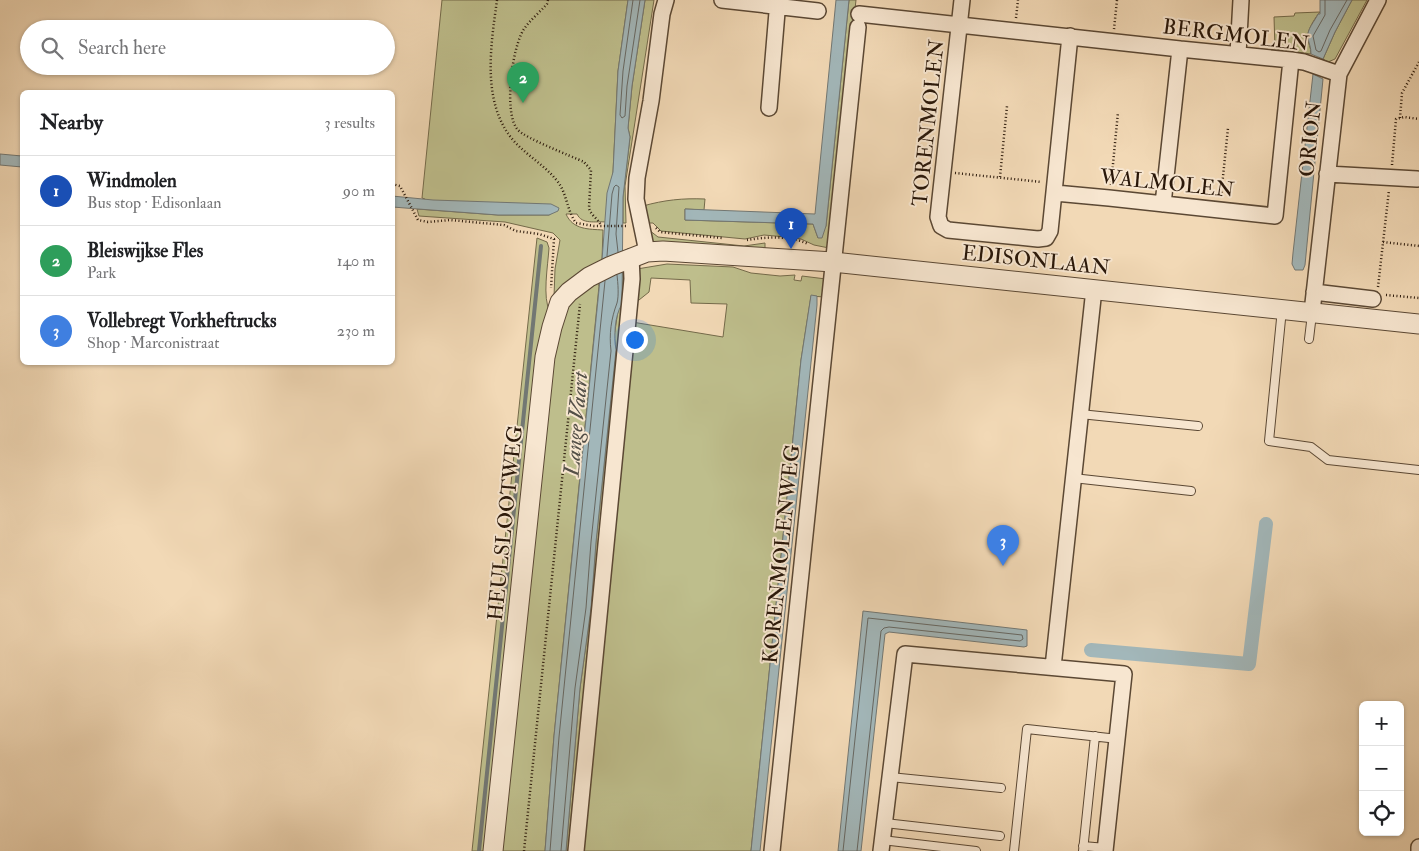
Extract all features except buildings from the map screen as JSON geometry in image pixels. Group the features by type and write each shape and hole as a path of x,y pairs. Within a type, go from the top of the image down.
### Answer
{"street":[{"path":"576,851 632,280 639,254 633,225 637,178 662,14 666,0"},
{"path":"722,0 778,3 818,11"},
{"name":"TORENMOLEN","path":"962,0 938,218 941,226 948,230 1038,239 1046,238 1050,231 1055,188"},
{"path":"1238,54 1242,0"},
{"name":"ORION","path":"1312,312 1327,174 1332,72 1378,0"},
{"path":"769,108 778,3"},
{"name":"BERGMOLEN","path":"859,21 959,24 1238,54 1298,61 1332,72"},
{"name":"KORENMOLENWEG","path":"772,851 859,21"},
{"path":"1055,188 1070,36"},
{"path":"1163,204 1180,49"},
{"name":"WALMOLEN","path":"1055,188 1109,198 1275,216 1298,61"},
{"path":"1327,174 1417,179"},
{"name":"EDISONLAAN","path":"639,254 686,252 834,256 1094,289 1419,324"},
{"name":"HEULSLOOTWEG","path":"493,851 545,357 552,327 560,302 569,292 589,277 639,254"},
{"path":"1053,667 1094,289"},
{"path":"1314,292 1375,296"},
{"path":"882,845 905,654 1124,674 1106,850"}],"lane":[{"path":"1282,309 1269,441 1311,447 1328,460 1419,470"},
{"path":"1309,339 1312,312"},
{"path":"1080,414 1198,426"},
{"path":"1073,478 1191,491"},
{"path":"1014,851 1027,729 1118,738"},
{"path":"1094,736 1083,848 1106,850"},
{"path":"890,776 1001,788"},
{"path":"884,823 1000,836"},
{"path":"882,845 976,851"}],"path":[{"path":"497,0 493,28 491,68 496,111 513,140 547,169 558,182 563,189 570,216 576,223 601,226 651,224 660,232 726,238"},
{"path":"548,0 548,4 524,29 518,42 510,101 512,120 518,130 527,136 584,162 591,170 589,208 590,213 601,226"},
{"path":"1014,30 1018,0"},
{"path":"1112,41 1117,0"},
{"path":"1400,118 1402,93 1419,62"},
{"path":"1000,177 1007,106"},
{"path":"1109,198 1118,112"},
{"path":"1419,119 1404,117 1396,119 1383,242 1375,296 1419,298"},
{"path":"1220,210 1228,128"},
{"path":"944,172 1000,177 1055,188"},
{"path":"395,185 400,186 418,220 428,222 450,220 504,225 516,231 539,234 554,239 551,292"},
{"path":"745,240 765,237 801,240 834,256"},
{"path":"1383,242 1419,246"},
{"path":"524,851 580,304 585,297"}],"green space":[{"path":"442,0 628,0 618,71 613,172 606,222 590,222 582,220 577,214 566,214 577,226 603,230 602,260 554,297 555,269 560,240 553,233 505,222 419,216 417,209 498,215 549,215 552,213 424,205 425,199 422,198"},
{"path":"645,0 654,0 625,186 626,223 623,223 623,197 630,137 628,128 632,86"},
{"path":"849,0 856,0 829,248 793,238 793,234 786,234 786,237 764,235 745,239 661,231 653,223 646,223 643,206 674,200 705,199 704,210 685,209 685,220 813,224 818,238 826,226"},
{"path":"1352,0 1367,0 1335,59 1328,62 1323,59"},
{"path":"1320,12 1312,24 1308,35 1311,54 1275,49 1274,17 1294,16 1295,13"},
{"path":"649,230 658,237 744,246 765,243 765,250 651,243"},
{"path":"537,238 547,242 549,248 546,298 550,312 487,851 472,851"},
{"path":"667,264 733,267 751,273 780,276 795,275 794,280 801,281 802,276 826,279 824,297 811,296 801,360 751,851 579,851 632,322 723,337 727,304 691,303 690,280 651,278 649,292 634,304 637,269"},
{"path":"630,271 572,851 566,851 580,688 591,608 616,350 614,338 618,310 622,304 622,273"},
{"path":"596,280 599,286 554,736 545,851 499,851 549,377 562,322 570,304"}],"water":[{"path":"628,0 645,0 632,86 628,128 630,137 623,197 622,304 617,315 615,327 616,350 591,608 580,688 566,851 545,851 554,736 602,260 607,193 613,172 618,71"},
{"path":"836,0 849,0 826,226 822,238 818,238 813,224 685,220 685,209 815,214"},
{"path":"1320,0 1352,0 1323,59 1311,54 1308,35 1311,26 1318,14 1320,14"},
{"path":"1313,74 1323,79 1305,265 1303,270 1295,270 1292,264 1293,253"},
{"path":"0,154 20,156 20,167 0,165"},
{"path":"395,196 433,200 551,204 559,208 558,211 549,215 498,215 395,207"},
{"path":"811,295 817,296 817,305 760,851 751,851 801,360"},
{"path":"863,611 1027,630 1027,646 889,632 885,634 861,851 838,851"}],"waterway":[{"path":"479,851 541,246"},
{"path":"1091,650 1249,664 1266,524"}],"place":[{"name":"Bleiswijkse Fles","path":"523,103"},
{"name":"Windmolen","path":"791,249"},
{"name":"Vollebregt Vorkheftrucks","path":"1003,566"}],"water label":[{"name":"Lange Vaart","path":"575,424"}]}
